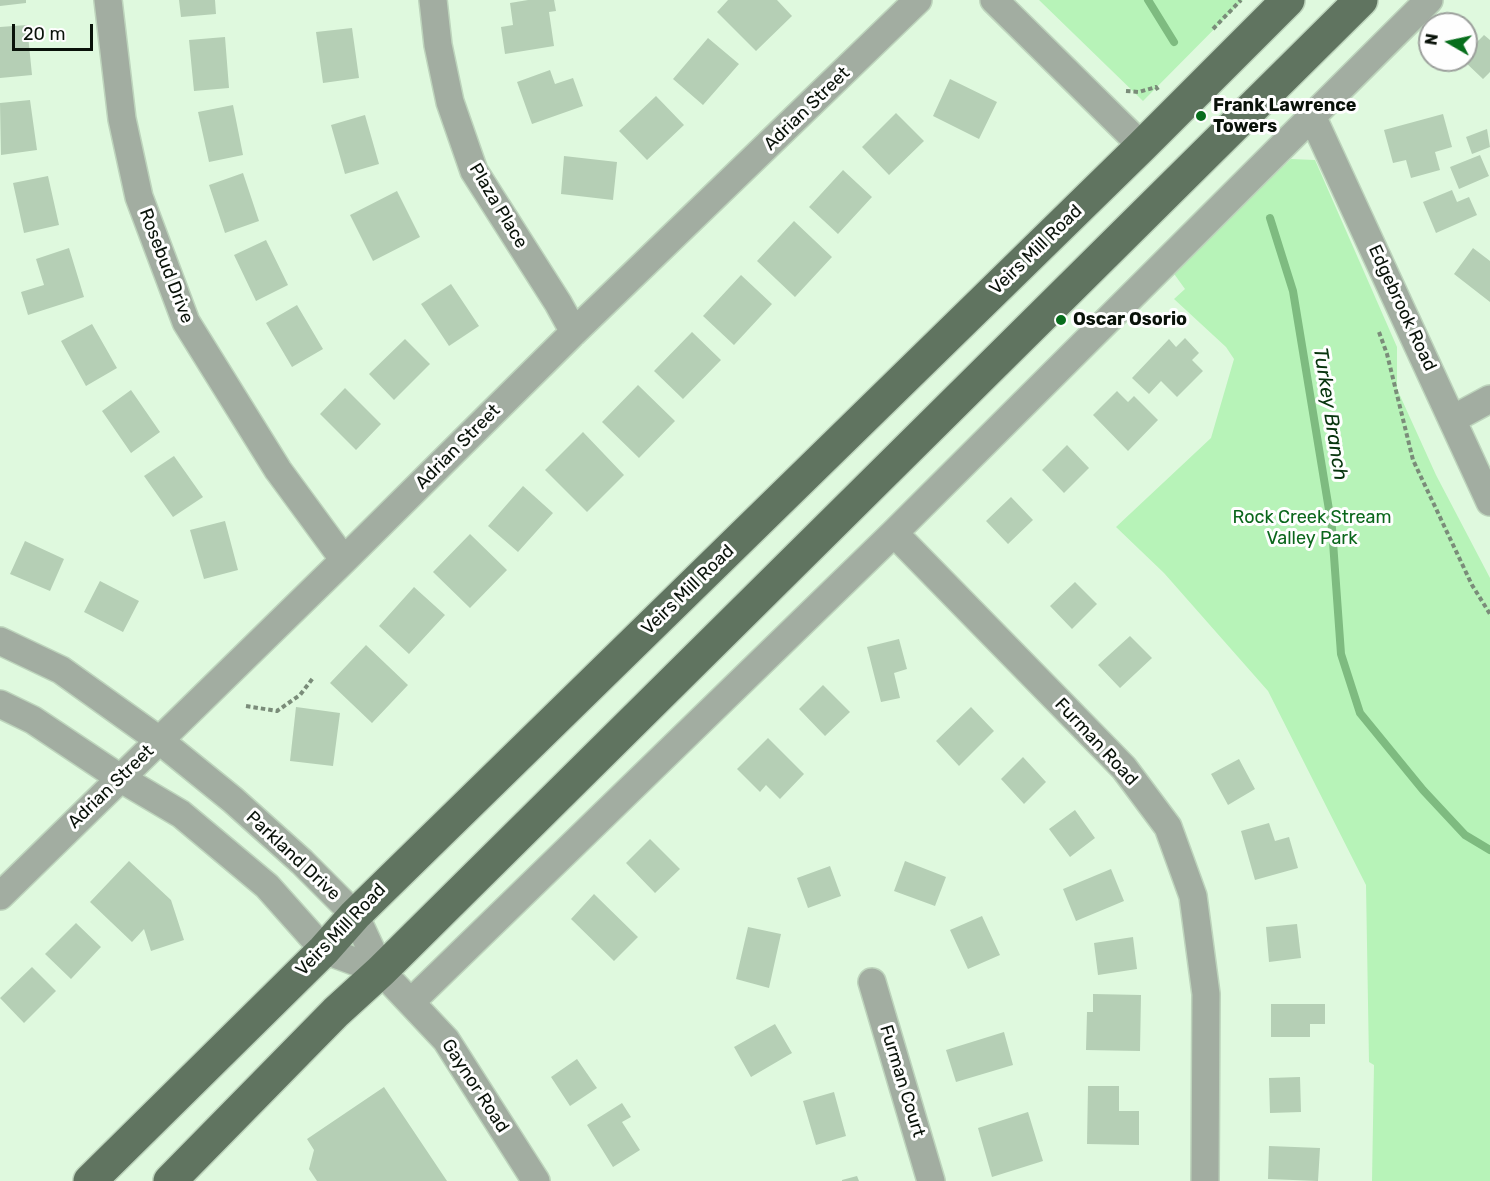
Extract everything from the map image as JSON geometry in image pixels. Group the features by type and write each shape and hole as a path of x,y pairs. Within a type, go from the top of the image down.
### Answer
{"main road":[{"name":"Veirs Mill Road","path":"90,1181 324,950 355,915 1142,146 1288,0"},
{"path":"170,1181 336,1012 1361,0"}],"street":[{"name":"Rosebud Drive","path":"108,0 122,118 139,197 186,322 278,470 344,560"},
{"name":"Plaza Place","path":"433,0 438,45 450,102 474,171 574,332"},
{"name":"Adrian Street","path":"0,896 574,332 918,0"},
{"path":"994,0 1142,146"},
{"path":"411,1002 894,533 1430,0"},
{"name":"Edgebrook Road","path":"1312,116 1490,502"},
{"path":"1453,419 1490,399"},
{"name":"Furman Road","path":"894,533 1124,768 1168,827 1193,896 1206,994 1205,1181"},
{"name":"Parkland Drive","path":"0,641 61,670 159,740 233,800 302,862 355,915 381,970"},
{"path":"0,704 33,720 120,778 181,814 267,886 324,950 381,970"},
{"name":"Gaynor Road","path":"381,970 447,1040 536,1181"},
{"name":"Furman Court","path":"872,982 931,1181"}],"path":[{"path":"1121,90 1139,92 1156,87 1159,90"},
{"path":"1377,327 1387,354 1413,459 1472,585 1490,614"},
{"path":"246,706 277,711 300,696 313,678"}],"green space":[{"path":"1039,0 1243,0 1143,101"},
{"name":"Rock Creek Stream Valley Park","path":"1291,159 1315,160 1397,347 1397,389 1436,475 1490,578 1490,1181 1372,1181 1374,1065 1369,1062 1366,885 1268,691 1164,573 1116,527 1211,438 1234,359 1226,347 1174,299 1185,289 1172,271"}],"building":[{"path":"0,0 26,0 26,3 0,6"},
{"path":"179,0 215,0 216,14 181,17"},
{"path":"554,0 556,11 549,12 554,46 505,54 501,27 513,25 510,3"},
{"path":"728,0 777,0 792,16 756,51 717,12"},
{"path":"27,25 32,75 0,78 0,27"},
{"path":"352,28 359,78 323,83 316,32"},
{"path":"1484,35 1490,40 1490,72 1483,79 1476,72 1478,72 1478,41"},
{"path":"225,37 229,88 194,91 189,40"},
{"path":"708,38 739,64 703,105 673,79"},
{"path":"550,70 555,84 573,78 583,106 532,124 517,82"},
{"path":"950,79 997,102 979,139 933,116"},
{"path":"656,96 684,125 647,160 619,131"},
{"path":"30,100 37,150 1,155 0,103"},
{"path":"233,105 243,155 209,162 198,112"},
{"path":"896,113 924,141 889,175 862,147"},
{"path":"1443,114 1452,147 1435,152 1440,170 1411,178 1406,160 1393,163 1384,130"},
{"path":"365,115 379,164 345,174 331,125"},
{"path":"1487,129 1490,147 1472,154 1466,137"},
{"path":"1480,155 1489,176 1459,189 1450,167"},
{"path":"564,156 617,162 613,200 561,194"},
{"path":"843,170 872,197 838,234 809,207"},
{"path":"243,173 259,221 225,233 209,185"},
{"path":"48,176 59,225 24,233 13,183"},
{"path":"1452,190 1457,202 1469,197 1477,215 1436,233 1423,202"},
{"path":"397,191 420,237 373,261 350,215"},
{"path":"794,221 832,257 795,297 757,261"},
{"path":"266,240 288,285 256,301 234,255"},
{"path":"69,248 84,297 28,315 21,292 44,285 36,259"},
{"path":"1473,248 1490,261 1490,302 1454,274"},
{"path":"741,275 772,304 734,345 703,316"},
{"path":"451,284 479,326 449,346 421,304"},
{"path":"297,305 323,349 292,367 266,323"},
{"path":"92,324 117,368 86,386 61,341"},
{"path":"692,332 721,360 683,399 654,371"},
{"path":"1185,338 1199,353 1192,360 1203,371 1177,397 1161,381 1149,394 1132,378 1169,339 1176,347"},
{"path":"405,339 430,364 394,400 369,374"},
{"path":"638,385 675,421 639,458 602,422"},
{"path":"345,388 381,424 356,450 320,414"},
{"path":"131,390 160,432 131,453 102,411"},
{"path":"1117,391 1128,402 1134,396 1158,420 1128,451 1093,415"},
{"path":"583,432 624,475 587,512 545,470"},
{"path":"1067,445 1089,468 1064,493 1042,470"},
{"path":"174,456 203,497 173,517 144,476"},
{"path":"523,486 553,513 518,552 488,526"},
{"path":"1011,497 1033,520 1008,544 986,521"},
{"path":"225,521 238,570 204,579 190,530"},
{"path":"470,534 507,570 470,608 433,572"},
{"path":"25,541 64,559 50,591 10,574"},
{"path":"100,581 139,601 123,632 84,612"},
{"path":"1075,582 1097,604 1072,629 1050,606"},
{"path":"414,587 445,615 409,654 379,626"},
{"path":"1130,636 1152,658 1120,688 1098,665"},
{"path":"899,639 907,669 894,673 900,698 881,702 867,647"},
{"path":"366,645 408,685 372,723 330,683"},
{"path":"823,685 850,712 825,736 799,709"},
{"path":"296,707 340,713 333,766 290,761"},
{"path":"971,707 994,731 959,766 936,741"},
{"path":"768,738 804,774 780,799 766,785 760,792 737,769"},
{"path":"1023,757 1046,782 1024,804 1001,779"},
{"path":"1239,759 1255,789 1228,805 1211,774"},
{"path":"1075,810 1095,838 1070,857 1049,829"},
{"path":"1269,823 1275,841 1289,837 1298,868 1255,880 1241,831"},
{"path":"650,839 680,869 655,893 626,863"},
{"path":"129,861 171,900 184,940 151,951 144,929 132,942 90,902"},
{"path":"905,861 946,877 935,906 894,891"},
{"path":"830,866 841,896 808,908 797,878"},
{"path":"1111,869 1124,901 1076,921 1063,889"},
{"path":"594,894 638,937 614,961 571,919"},
{"path":"982,916 1000,955 968,969 950,930"},
{"path":"76,923 101,947 71,979 45,954"},
{"path":"1297,924 1301,958 1269,962 1266,927"},
{"path":"748,927 781,934 769,988 736,979"},
{"path":"1133,937 1137,969 1098,975 1094,943"},
{"path":"32,967 56,991 24,1023 0,998"},
{"path":"1093,994 1141,995 1140,1051 1086,1050 1087,1012 1093,1012"},
{"path":"1271,1004 1325,1004 1325,1024 1310,1024 1310,1037 1271,1037"},
{"path":"775,1024 792,1053 751,1077 734,1047"},
{"path":"1004,1032 1013,1065 956,1082 946,1050"},
{"path":"577,1059 597,1088 570,1106 551,1077"},
{"path":"1300,1077 1301,1112 1270,1113 1269,1078"},
{"path":"1088,1086 1119,1086 1119,1111 1139,1111 1139,1145 1087,1144"},
{"path":"384,1087 447,1181 317,1181 309,1169 314,1150 307,1139"},
{"path":"834,1092 846,1136 816,1145 803,1101"},
{"path":"622,1103 631,1117 622,1122 640,1150 613,1167 587,1125"},
{"path":"1028,1112 1043,1161 992,1177 978,1128"},
{"path":"1269,1146 1320,1148 1318,1181 1268,1179"},
{"path":"857,1176 859,1181 842,1181 842,1180"}],"waterway":[{"name":"Turkey Branch","path":"1148,0 1174,42"},
{"name":"Turkey Branch","path":"1270,218 1293,291 1332,528 1341,654 1360,713 1423,790 1465,835 1490,850"}],"place":[{"name":"Frank Lawrence Towers","path":"1201,116"},
{"name":"Oscar Osorio","path":"1061,320"}]}
